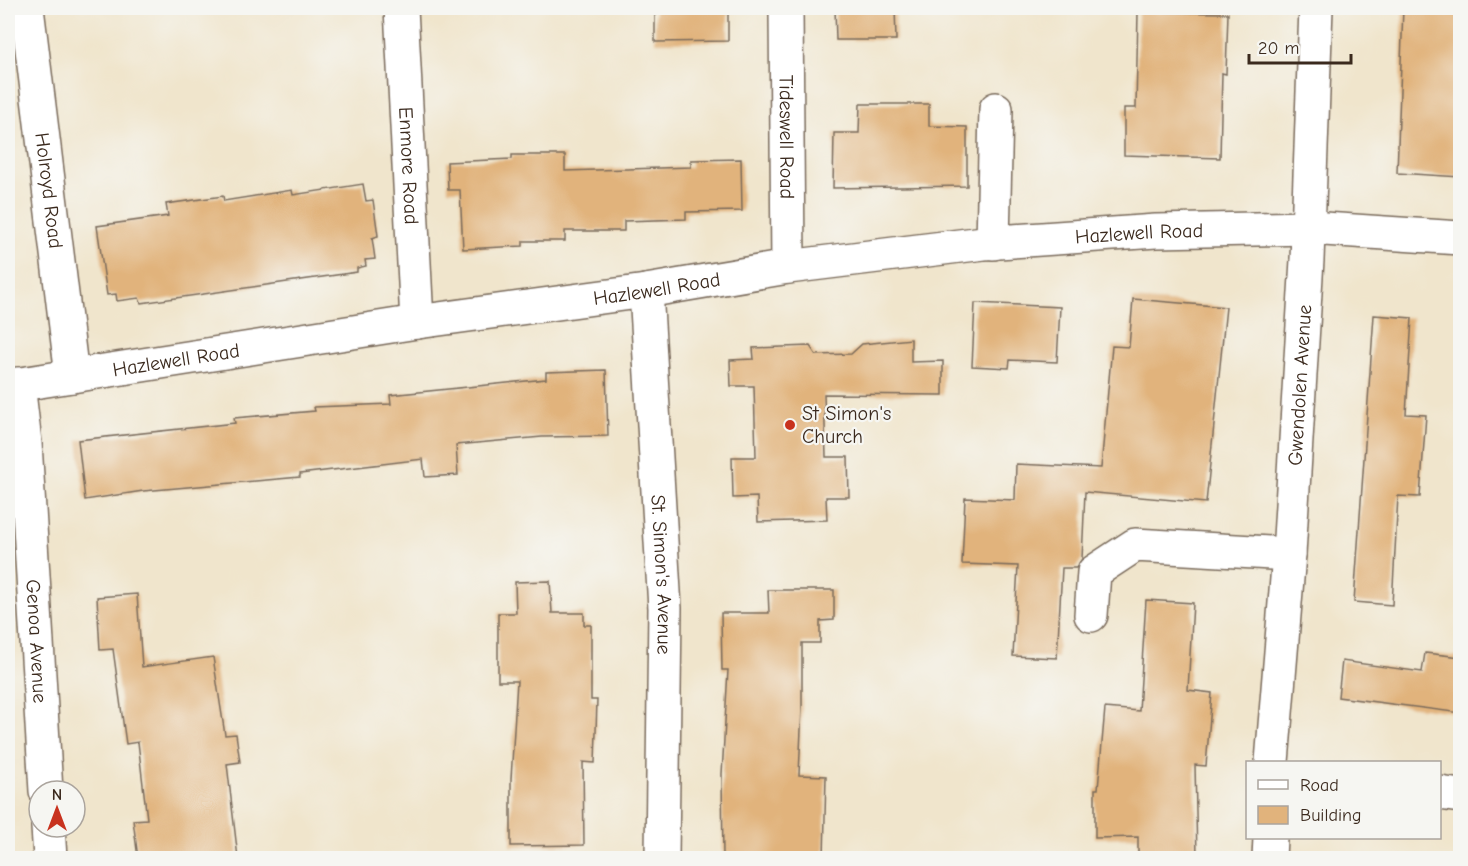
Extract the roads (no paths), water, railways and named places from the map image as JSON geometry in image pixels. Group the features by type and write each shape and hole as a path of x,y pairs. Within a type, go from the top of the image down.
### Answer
{"street":[{"name":"Holroyd Road","path":"27,8 72,376"},
{"name":"Enmore Road","path":"401,8 417,322"},
{"name":"Tideswell Road","path":"786,8 788,267"},
{"name":"Gwendolen Avenue","path":"1272,761 1289,554 1309,228 1316,8"},
{"path":"993,243 996,109"},
{"name":"Hazlewell Road","path":"13,385 417,322 646,291 788,267 993,243 1156,231 1309,228 1461,238"},
{"name":"St. Simon's Avenue","path":"646,291 665,608 662,858"},
{"name":"Genoa Avenue","path":"13,385 25,443 45,779"},
{"path":"1091,615 1094,572 1135,545 1289,554"},
{"path":"1441,793 1461,796"},
{"path":"49,839 50,858"},
{"path":"1269,858 1270,839"}],"place":[{"name":"St Simon's Church","path":"790,425"}]}
